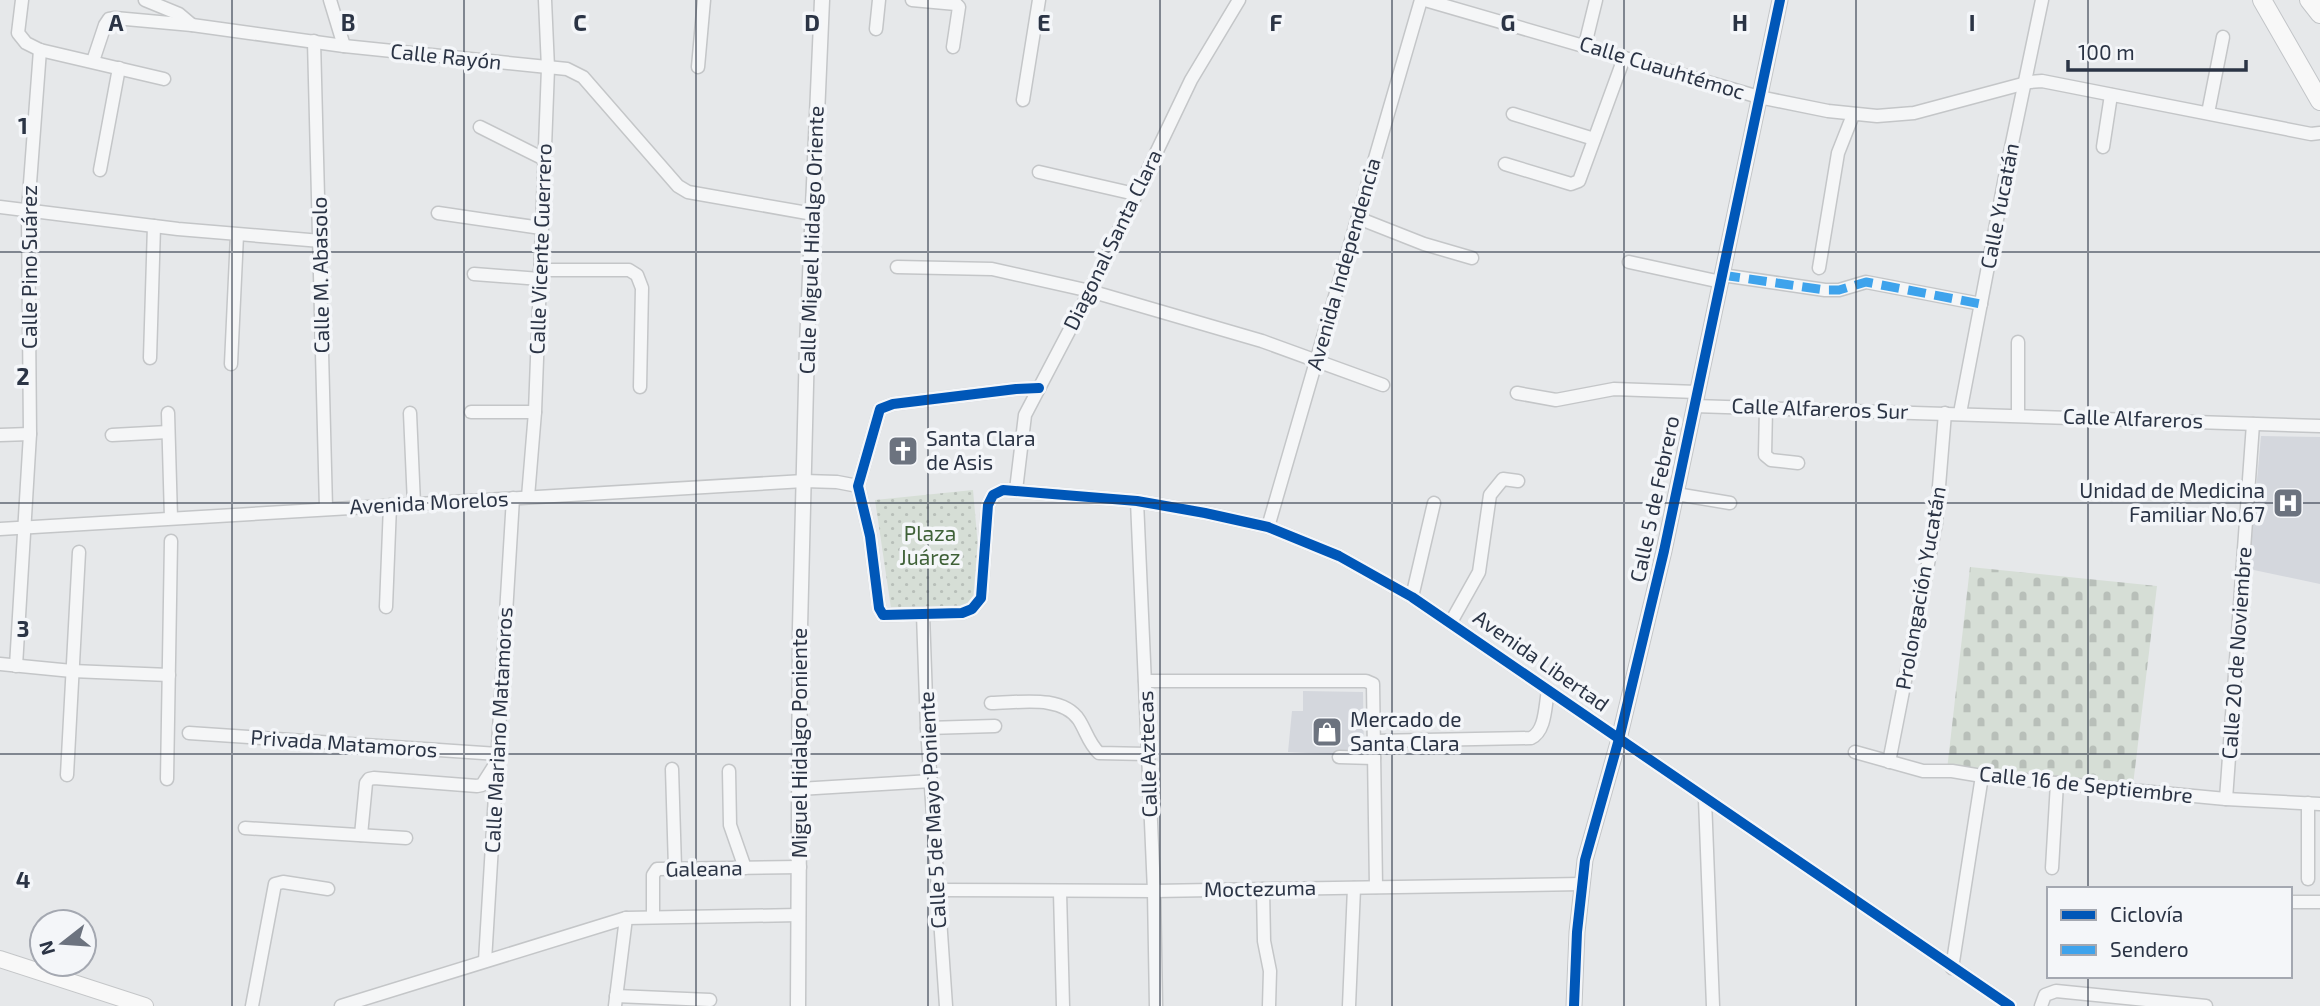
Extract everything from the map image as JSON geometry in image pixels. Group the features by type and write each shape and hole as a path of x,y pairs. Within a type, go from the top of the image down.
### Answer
{"main road":[{"path":"2262,0 2320,101"},
{"path":"2308,0 2320,14"},
{"path":"0,959 140,1005"}],"street":[{"path":"22,0 18,33 26,43 40,50 163,79"},
{"name":"Calle Rayón","path":"145,0 179,14 192,25"},
{"path":"330,0 344,46"},
{"name":"Calle Vicente Guerrero","path":"528,498 548,68 545,0"},
{"path":"698,67 704,0"},
{"name":"Calle Miguel Hidalgo Oriente","path":"804,481 822,0"},
{"path":"876,29 879,0"},
{"path":"912,0 956,4 959,7 953,47"},
{"path":"1023,100 1039,0"},
{"name":"Diagonal Santa Clara","path":"1016,490 1025,415 1090,291 1191,80 1239,0"},
{"name":"Calle Cuauhtémoc","path":"1423,0 1759,97 1853,115 1914,113 2025,83 2042,81 2320,134"},
{"name":"Avenida Independencia","path":"1268,527 1423,0"},
{"path":"1585,46 1596,0"},
{"name":"Calle 5 de Febrero","path":"1574,1006 1582,884 1593,827 1619,739 1650,613 1780,0"},
{"name":"Calle Yucatán","path":"1960,413 2042,0"},
{"name":"Calle Rayón","path":"93,61 105,24 111,18 567,69 583,77 678,186 688,192 813,214"},
{"path":"2208,113 2223,37"},
{"name":"Calle M. Abasolo","path":"314,41 326,508"},
{"name":"Calle Pino Suárez","path":"16,666 30,434 28,210 40,50"},
{"path":"1505,164 1574,184 1582,176 1624,58"},
{"path":"100,170 119,68"},
{"path":"2103,147 2111,95"},
{"path":"1513,114 1594,139"},
{"path":"1819,268 1838,153 1853,115"},
{"path":"480,127 544,159"},
{"path":"1039,172 1135,194"},
{"path":"0,207 237,235 321,241"},
{"path":"438,213 541,228"},
{"path":"1357,218 1424,244 1472,258"},
{"path":"150,358 155,226"},
{"path":"230,364 237,235"},
{"path":"1629,262 1722,279 1825,290 1839,290 1866,282 1981,304"},
{"path":"897,267 992,270 1090,291 1208,324 1317,359 1383,385"},
{"path":"474,274 629,270 637,275 642,288 640,387"},
{"path":"2018,342 2018,415"},
{"path":"923,614 885,616 880,612 870,536 858,486 878,414 883,407 893,404 1039,388"},
{"name":"Calle Alfareros Sur","path":"1517,393 1556,400 1614,389 1766,408 1945,413"},
{"path":"1766,408 1765,454 1771,460 1798,463"},
{"path":"471,412 534,412"},
{"path":"168,413 171,518"},
{"path":"410,413 414,504"},
{"name":"Calle Alfareros","path":"1945,413 2320,426"},
{"name":"Prolongación Yucatán","path":"1889,762 1936,523 1945,413"},
{"name":"Calle 20 de Noviembre","path":"2226,799 2253,424"},
{"path":"112,435 168,432"},
{"path":"0,435 30,434"},
{"path":"1451,622 1479,572 1491,492 1503,479 1518,481"},
{"name":"Avenida Morelos","path":"0,529 804,481 858,486"},
{"name":"Miguel Hidalgo Poniente","path":"798,1006 800,628 804,481"},
{"name":"Avenida Libertad","path":"923,614 962,613 977,605 981,598 988,505 993,495 1003,490 1137,501 1268,527 1339,556 1451,622 2010,1006"},
{"path":"1676,494 1730,503"},
{"name":"Calle Mariano Matamoros","path":"485,961 513,498"},
{"name":"Calle Aztecas","path":"1137,501 1154,891 1156,1006"},
{"path":"1412,597 1434,503"},
{"path":"386,607 390,505"},
{"path":"167,779 171,541"},
{"path":"67,775 79,552"},
{"name":"Calle 5 de Mayo Poniente","path":"923,614 927,728 946,1006"},
{"path":"0,664 72,671 169,675"},
{"path":"1145,681 1366,681 1373,684 1376,887"},
{"path":"1374,741 1531,738 1541,729 1548,691"},
{"path":"990,703 1044,703 1066,706 1079,720 1090,743 1099,753 1147,754"},
{"path":"927,728 995,726"},
{"name":"Privada Matamoros","path":"189,733 498,757"},
{"name":"Calle 16 de Septiembre","path":"1855,752 1923,771 1952,771 2226,799 2314,804"},
{"path":"361,835 366,783 369,779 477,786 482,785 498,757"},
{"path":"1339,757 1374,758"},
{"path":"672,769 675,869"},
{"path":"729,771 730,825 745,869"},
{"path":"1952,968 1982,776"},
{"path":"799,789 931,780"},
{"path":"2052,868 2057,783"},
{"path":"1705,799 1713,1006"},
{"path":"2308,878 2314,804"},
{"path":"245,828 406,838"},
{"name":"Galeana","path":"653,918 654,872 659,869 800,867"},
{"path":"252,1006 275,884 283,882 328,889"},
{"name":"Moctezuma","path":"937,890 1060,892 1582,884"},
{"path":"1349,1006 1354,888"},
{"path":"1263,889 1264,941 1270,971 1269,1006"},
{"path":"1060,892 1063,1006"},
{"path":"2292,902 2320,902"},
{"path":"341,1006 626,918 799,915"},
{"path":"626,918 615,1001 710,1000"},
{"path":"2041,1006 2045,995 2056,991 2206,1006"}],"shaded area":[{"name":"Unidad de Medicina Familiar No.67","path":"2261,436 2320,437 2320,584 2249,569"},
{"name":"Mercado de Santa Clara","path":"1303,691 1363,692 1364,756 1288,752 1292,711 1303,711"}],"green space":[{"name":"Plaza Juárez","path":"973,490 978,547 973,598 970,604 964,607 891,608 875,500"},
{"path":"1970,567 2157,586 2133,785 1947,770"}],"marked path":[{"path":"1722,275 1825,290 1839,290 1866,282 1981,304"}],"cycle path":[{"path":"1574,1006 1577,932 1585,860 1619,739 1664,551 1780,0"},
{"path":"1039,388 893,404 880,409 858,486 870,536 879,608 883,615 962,613 972,609 981,598 988,505 993,495 1003,490 1137,501 1268,527 1339,556 1412,597 2010,1006"}],"place":[{"name":"Santa Clara de Asis","path":"903,451"},
{"name":"Unidad de Medicina Familiar No.67","path":"2288,503"},
{"name":"Mercado de Santa Clara","path":"1327,732"}]}
